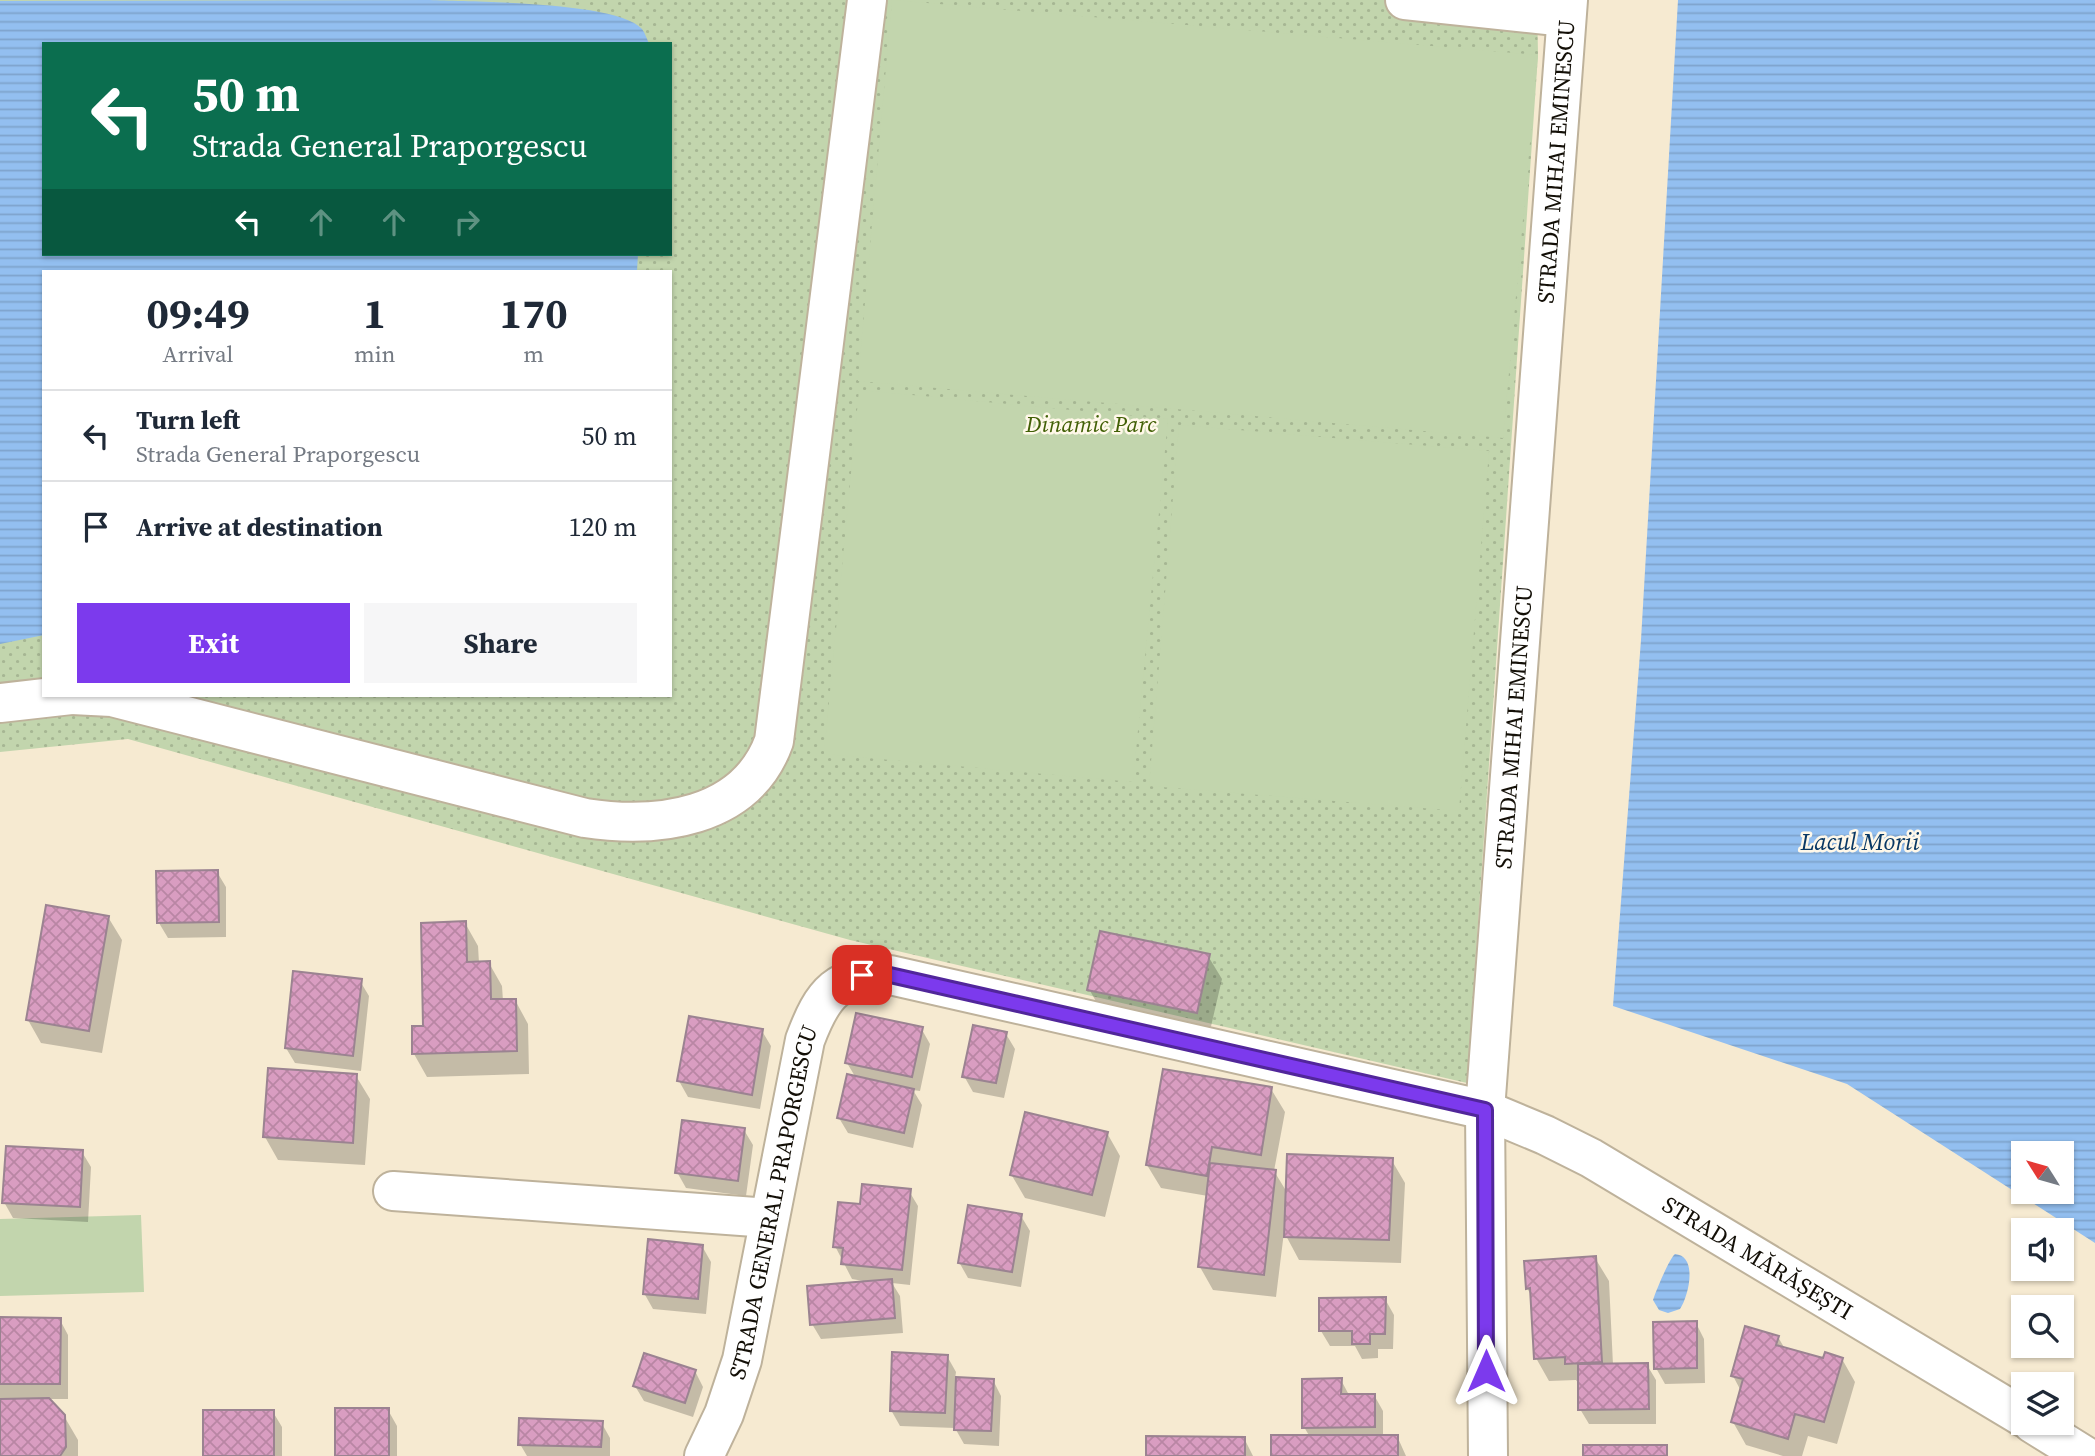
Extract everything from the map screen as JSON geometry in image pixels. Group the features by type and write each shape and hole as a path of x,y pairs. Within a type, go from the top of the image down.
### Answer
{"street":[{"path":"112,697 586,818 623,824 673,821 732,795 754,777 765,764 774,741 867,0"},
{"path":"1405,0 1567,8"},
{"name":"STRADA MIHAI EMINESCU","path":"1488,1456 1485,1110 1567,8"},
{"path":"0,703 54,697"},
{"name":"STRADA GENERAL PRAPORGESCU","path":"704,1456 724,1414 742,1360 757,1298 769,1219 805,1040 817,1008 837,987 862,975 904,978 1485,1110"},
{"name":"STRADA MĂRĂȘEȘTI","path":"1485,1110 1591,1158 2011,1410"},
{"path":"393,1191 769,1219"},
{"path":"2051,1435 2084,1456"}],"green space":[{"name":"Dinamic Parc","path":"0,0 1537,0 1538,55 1467,1083 850,940 128,739 0,752"},
{"path":"892,0 1538,55 1503,438 858,381"},
{"path":"859,390 1168,419 1133,782 824,754"},
{"path":"1179,425 1489,451 1459,811 1149,786"},
{"path":"141,1215 144,1292 0,1296 0,1219"}],"water":[{"path":"430,0 575,8 628,20 642,29 648,42 42,42 42,256 638,256 637,270 42,270 42,635 0,644 0,1"},
{"name":"Lacul Morii","path":"1678,0 2095,0 2095,1243 2074,1230 2074,1218 2056,1218 2034,1204 2074,1204 2074,1141 2011,1141 2011,1189 1847,1084 1613,1006 1641,640"},
{"path":"1675,1254 1687,1261 1690,1277 1680,1309 1668,1313 1659,1310 1653,1300"}],"building":[{"path":"218,870 219,922 157,923 156,871"},
{"path":"46,905 109,916 89,1031 26,1020"},
{"path":"466,921 467,962 490,961 491,999 516,999 517,1051 412,1054 412,1026 423,1026 421,923"},
{"path":"1100,931 1210,954 1197,1013 1087,990"},
{"path":"293,971 362,979 353,1056 285,1048"},
{"path":"856,1013 923,1027 912,1077 845,1063"},
{"path":"689,1016 763,1029 752,1095 677,1081"},
{"path":"973,1025 1007,1032 996,1083 962,1077"},
{"path":"268,1068 357,1074 353,1143 263,1137"},
{"path":"1163,1069 1272,1087 1261,1155 1212,1147 1207,1176 1146,1165"},
{"path":"847,1074 914,1089 904,1133 837,1118"},
{"path":"1025,1112 1108,1132 1092,1195 1010,1175"},
{"path":"682,1120 745,1128 738,1181 675,1173"},
{"path":"6,1146 83,1150 80,1207 2,1203"},
{"path":"1287,1154 1393,1158 1389,1240 1284,1237"},
{"path":"1210,1163 1276,1170 1264,1275 1198,1267"},
{"path":"862,1184 911,1189 902,1270 841,1264 843,1248 833,1247 838,1202 860,1204"},
{"path":"968,1205 1022,1214 1012,1272 958,1263"},
{"path":"648,1239 703,1245 698,1299 643,1294"},
{"path":"1596,1256 1602,1362 1565,1364 1565,1357 1534,1359 1530,1288 1526,1289 1524,1261"},
{"path":"892,1279 895,1318 810,1325 807,1286"},
{"path":"1386,1297 1385,1334 1370,1334 1370,1344 1352,1344 1352,1331 1319,1331 1319,1298"},
{"path":"0,1317 61,1318 60,1384 0,1384"},
{"path":"1697,1321 1697,1368 1654,1369 1653,1322"},
{"path":"1745,1326 1779,1336 1776,1345 1823,1358 1825,1352 1843,1358 1824,1422 1795,1414 1788,1439 1731,1422 1743,1379 1731,1376"},
{"path":"892,1352 948,1355 945,1413 890,1411"},
{"path":"644,1353 696,1370 685,1403 633,1386"},
{"path":"1648,1363 1649,1409 1578,1410 1578,1364"},
{"path":"956,1377 994,1379 991,1431 954,1430"},
{"path":"1342,1378 1341,1394 1375,1394 1375,1427 1302,1428 1302,1379"},
{"path":"49,1398 65,1415 66,1447 60,1456 0,1456 0,1399"},
{"path":"335,1408 389,1408 389,1456 335,1456"},
{"path":"203,1410 274,1410 274,1456 203,1456"},
{"path":"519,1418 603,1421 601,1447 518,1445"},
{"path":"1271,1435 1398,1435 1398,1456 1271,1456"},
{"path":"1146,1436 1245,1437 1245,1456 1146,1456"},
{"path":"1583,1445 1667,1445 1667,1456 1583,1456"}],"route":[{"path":"862,975 890,975 1485,1110 1486,1371"}]}
